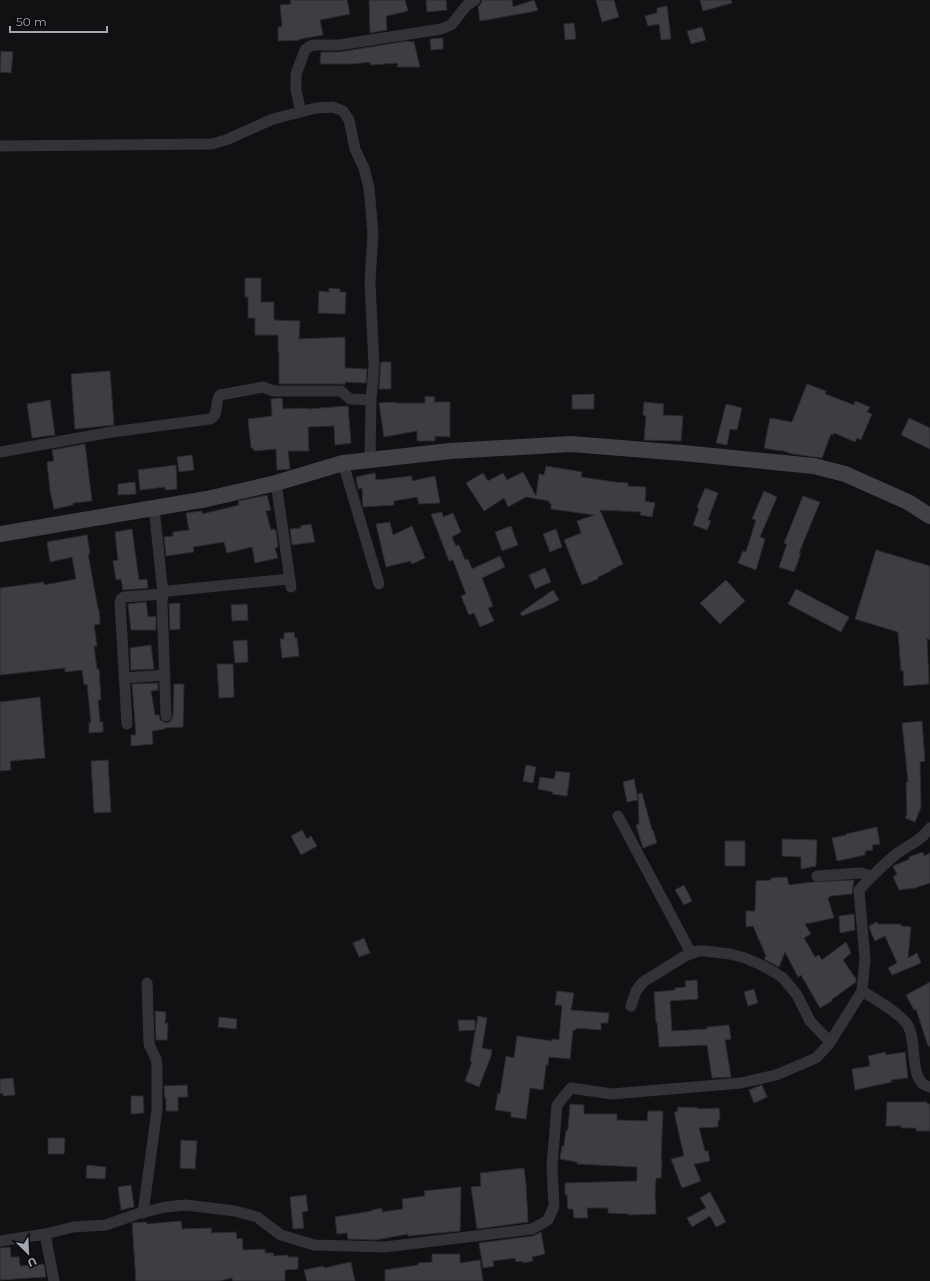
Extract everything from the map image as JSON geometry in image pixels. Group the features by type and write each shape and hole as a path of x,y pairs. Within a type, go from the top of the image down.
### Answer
{"main road":[{"path":"0,534 207,498 276,483 343,464 450,451 571,444 683,452 814,466 845,474 908,502 930,516"}],"street":[{"path":"300,110 296,90 296,74 305,50 310,46 339,45 442,29 451,24 466,5 475,0"},
{"path":"0,146 212,144 226,140 273,119 300,110 333,107 343,111 349,120 355,149 364,168 369,188 373,233 370,282 374,366 371,400 370,460"},
{"path":"0,452 112,432 210,419 216,414 217,399 220,394 263,387 276,391 341,391 350,399 371,400"},
{"path":"343,464 379,584"},
{"path":"128,724 124,678 121,599 124,596 164,594 168,591 290,583 276,483"},
{"path":"154,507 164,594 162,600 166,716"},
{"path":"124,678 165,675"},
{"path":"618,816 691,953"},
{"path":"0,1240 45,1234 73,1227 106,1225 165,1207 186,1205 235,1211 257,1217 281,1235 314,1245 385,1247 532,1228 548,1220 554,1206 552,1166 557,1105 571,1088 612,1094 741,1083 776,1075 816,1058 830,1042 862,991 865,960 859,890 896,854 925,835 930,828"},
{"path":"817,876 859,873 871,877"},
{"path":"631,1006 636,991 643,982 691,953 705,951 730,954 759,964 774,972 791,986 797,994 810,1021 830,1042"},
{"path":"143,1213 157,1110 157,1066 150,1044 147,983"},
{"path":"862,991 901,1017 907,1024 911,1032 917,1076 923,1084 930,1087"},
{"path":"45,1234 54,1281"}],"building":[{"path":"290,0 347,0 350,14 320,20 323,35 300,40 278,41 278,27 282,27 280,5 291,4"},
{"path":"369,0 405,0 408,11 386,16 387,30 370,33"},
{"path":"426,0 446,0 447,10 427,12"},
{"path":"482,0 512,0 513,7 534,0 538,10 480,21 478,7"},
{"path":"596,0 614,0 619,17 602,22"},
{"path":"700,0 731,0 732,3 703,11"},
{"path":"667,6 671,39 661,40 659,24 648,26 645,16 657,13 657,8"},
{"path":"574,23 576,39 565,40 564,24"},
{"path":"702,27 706,40 691,44 687,31"},
{"path":"443,38 443,49 431,50 430,39"},
{"path":"407,41 414,42 420,67 397,67 398,63 370,65 370,62 352,64 320,64 321,52 340,52"},
{"path":"1,51 13,52 11,73 0,72"},
{"path":"245,278 261,278 261,302 274,302 274,320 300,321 299,339 345,337 345,368 367,369 366,383 345,382 345,385 279,384 278,335 255,335 255,318 248,318 248,297 245,297"},
{"path":"329,288 340,289 340,292 346,292 345,314 318,313 319,291 329,292"},
{"path":"381,362 391,362 391,389 379,389"},
{"path":"110,371 114,425 75,429 71,374"},
{"path":"807,384 826,391 825,394 854,405 855,401 870,407 867,412 872,414 861,440 857,438 855,442 834,433 833,435 831,434 822,458 764,448 770,418 792,422"},
{"path":"594,394 594,409 572,409 572,395"},
{"path":"425,396 435,397 434,402 450,402 450,437 435,436 435,441 417,441 417,431 384,437 379,403 425,403"},
{"path":"282,398 283,409 348,406 351,443 335,445 334,426 308,427 309,451 288,451 290,469 277,470 276,449 254,451 253,448 251,448 248,419 272,416 271,399"},
{"path":"50,400 55,435 32,438 27,404"},
{"path":"644,402 664,404 663,415 683,416 681,441 644,440 646,416 643,415"},
{"path":"726,404 742,408 737,430 730,429 727,445 716,443"},
{"path":"909,418 930,428 930,449 901,435"},
{"path":"85,444 92,501 73,503 73,505 54,509 47,462 54,461 52,450"},
{"path":"192,455 194,470 179,472 177,457"},
{"path":"176,465 177,489 165,490 165,487 140,490 138,470"},
{"path":"546,466 582,472 581,477 628,483 628,486 646,487 645,501 655,503 652,517 640,515 641,512 600,510 623,564 598,577 598,579 582,585 564,540 581,533 577,521 594,515 551,509 551,504 549,501 526,497 508,507 504,498 484,511 466,483 483,473 488,481 503,473 507,480 523,472 536,496 539,474 544,475"},
{"path":"375,473 376,480 412,476 412,481 435,476 440,503 419,504 417,497 394,501 394,505 363,507 362,488 358,489 356,477"},
{"path":"135,482 136,494 118,495 118,484"},
{"path":"705,488 718,493 708,520 711,521 707,530 693,525 699,508 697,507"},
{"path":"764,491 777,497 760,537 765,539 756,570 738,563 743,551 746,552 756,520 752,519"},
{"path":"267,495 271,510 266,511 271,530 274,529 276,531 278,547 275,548 278,558 255,563 252,547 227,553 224,542 193,547 194,552 166,556 164,537 173,536 173,532 189,530 186,513 202,511 202,514 239,505 238,501"},
{"path":"803,496 820,502 799,553 801,553 794,572 779,567 787,544 784,543"},
{"path":"442,512 443,517 453,513 461,532 452,537 456,546 459,545 465,560 468,559 472,569 500,556 505,567 482,578 493,606 488,608 494,621 480,627 474,613 469,615 461,596 466,594 453,560 449,561 431,514"},
{"path":"390,522 393,535 412,526 425,558 412,564 410,561 386,567 376,524"},
{"path":"311,524 315,542 292,545 290,529 301,528 300,526"},
{"path":"511,526 518,545 502,551 495,532"},
{"path":"132,529 139,580 147,579 148,588 123,590 121,579 116,580 113,561 118,560 115,532"},
{"path":"556,529 562,547 550,552 543,534"},
{"path":"87,535 90,554 88,554 99,609 100,624 94,625 97,646 94,646 97,669 99,669 101,700 98,700 100,722 103,722 103,732 89,733 89,723 91,723 87,684 84,685 82,670 65,672 65,668 0,675 0,588 44,582 44,585 76,579 72,557 50,562 47,542"},
{"path":"876,550 930,566 930,640 927,638 929,684 904,686 903,670 901,671 898,632 855,619"},
{"path":"545,568 551,582 535,589 529,575"},
{"path":"726,580 745,601 720,624 700,603"},
{"path":"796,589 849,617 841,632 788,604"},
{"path":"553,590 559,600 522,616 520,613"},
{"path":"146,602 148,617 156,616 156,630 131,630 128,604"},
{"path":"180,603 180,629 170,630 169,604"},
{"path":"247,604 248,620 232,621 231,605"},
{"path":"294,632 295,638 297,638 299,656 282,658 280,639 284,639 284,633"},
{"path":"247,640 248,662 235,663 233,641"},
{"path":"151,645 154,669 131,670 130,648"},
{"path":"217,664 233,664 234,697 219,698"},
{"path":"158,683 158,690 151,691 155,715 159,715 160,720 166,723 170,722 173,716 174,684 184,684 183,727 164,728 152,731 153,744 131,746 131,735 136,735 132,684"},
{"path":"40,697 45,758 10,761 11,770 0,771 0,702"},
{"path":"922,721 925,761 920,762 921,807 915,822 905,818 907,814 906,782 908,782 902,723"},
{"path":"108,760 111,812 94,813 91,761"},
{"path":"526,765 536,767 533,783 523,781"},
{"path":"556,771 570,773 567,796 552,794 553,792 538,789 540,777 554,779"},
{"path":"634,779 638,800 627,802 623,782"},
{"path":"642,793 657,843 643,848 636,825 639,824 638,794"},
{"path":"877,827 880,844 872,845 873,850 865,851 865,855 837,861 832,838"},
{"path":"302,830 307,839 311,836 317,846 301,855 291,836"},
{"path":"782,839 817,840 816,866 801,869 801,857 782,856"},
{"path":"725,841 745,841 745,866 725,866"},
{"path":"923,852 924,856 930,853 930,883 915,888 899,890 893,876 897,875 893,866 910,859 909,857"},
{"path":"787,877 789,885 854,880 852,894 830,896 828,898 834,918 805,924 811,934 804,938 815,957 819,955 822,960 846,942 851,953 843,960 856,979 856,982 831,1000 832,1001 820,1008 801,975 798,977 785,952 779,967 764,959 766,956 753,926 746,927 746,911 755,911 756,881"},
{"path":"684,885 692,901 684,905 675,890"},
{"path":"854,914 855,930 840,933 839,916"},
{"path":"877,922 878,924 901,924 901,926 911,927 908,958 917,953 921,963 892,975 888,968 897,963 885,936 875,941 870,930 869,926"},
{"path":"364,938 370,953 359,957 353,943"},
{"path":"697,980 698,999 670,1001 672,1031 707,1029 707,1027 729,1025 731,1039 725,1040 731,1077 712,1078 707,1045 659,1047 654,992 675,990 675,988 686,987 685,981"},
{"path":"930,982 930,1046 928,1046 916,1009 914,1010 906,995"},
{"path":"754,989 758,1003 748,1006 744,992"},
{"path":"557,991 574,993 571,1010 609,1013 608,1023 601,1023 601,1030 576,1028 576,1030 573,1030 570,1059 549,1057 548,1065 546,1065 543,1090 530,1088 526,1119 511,1117 511,1112 495,1110 498,1093 500,1094 506,1056 514,1058 517,1036 552,1041 552,1039 559,1040 562,1005 555,1005"},
{"path":"155,1011 166,1012 165,1024 168,1023 167,1040 156,1040"},
{"path":"478,1016 487,1018 482,1048 492,1050 479,1087 465,1081 472,1062 470,1061"},
{"path":"219,1017 237,1019 236,1029 218,1027"},
{"path":"458,1020 475,1020 475,1030 459,1031"},
{"path":"885,1052 886,1055 905,1052 908,1078 891,1080 892,1082 855,1090 852,1069 870,1066 868,1056"},
{"path":"13,1078 15,1095 3,1096 3,1093 0,1094 0,1079"},
{"path":"187,1085 188,1097 178,1097 178,1111 166,1111 164,1086"},
{"path":"762,1085 767,1097 754,1103 749,1090"},
{"path":"131,1096 143,1096 144,1113 131,1114"},
{"path":"887,1102 927,1102 927,1104 930,1104 930,1131 916,1131 916,1128 901,1128 901,1126 886,1126"},
{"path":"570,1104 584,1105 584,1114 617,1114 617,1120 647,1121 648,1111 663,1111 661,1178 656,1178 656,1214 629,1215 608,1213 608,1208 587,1208 588,1218 574,1218 573,1209 568,1209 567,1195 565,1195 565,1183 637,1181 637,1167 577,1164 577,1162 560,1159 562,1146 564,1146 566,1130 568,1130"},
{"path":"678,1107 699,1109 719,1108 720,1120 718,1120 718,1127 699,1128 705,1151 708,1151 710,1161 694,1164 701,1181 682,1188 671,1159 684,1156 674,1112 677,1112"},
{"path":"48,1138 65,1138 64,1154 48,1154"},
{"path":"181,1140 197,1141 195,1169 180,1168"},
{"path":"87,1165 106,1167 105,1179 86,1178"},
{"path":"524,1168 528,1222 477,1229 471,1187 481,1186 480,1173"},
{"path":"131,1185 134,1207 121,1210 118,1187"},
{"path":"461,1187 460,1231 408,1236 408,1234 375,1240 348,1239 347,1233 337,1234 335,1217 382,1208 382,1212 403,1209 402,1199 425,1196 424,1191"},
{"path":"710,1192 726,1222 716,1227 710,1216 692,1227 687,1218 706,1208 700,1198"},
{"path":"306,1195 308,1211 302,1212 304,1228 293,1229 290,1197"},
{"path":"181,1221 182,1229 212,1228 211,1233 236,1232 237,1239 242,1238 243,1250 265,1249 265,1253 274,1253 273,1256 288,1255 288,1257 298,1257 298,1269 285,1270 285,1281 233,1281 232,1278 219,1281 136,1281 132,1223 146,1222 147,1224"},
{"path":"541,1232 545,1254 532,1257 533,1261 523,1263 523,1261 516,1262 515,1258 493,1261 494,1266 483,1268 479,1243 533,1236"},
{"path":"10,1247 11,1257 19,1257 20,1266 44,1264 46,1277 0,1280 0,1248"},
{"path":"432,1254 460,1254 460,1263 480,1260 483,1281 385,1281 385,1270 418,1265 418,1263 432,1262"},
{"path":"351,1262 355,1281 307,1281 304,1270 324,1266 324,1268"}]}
